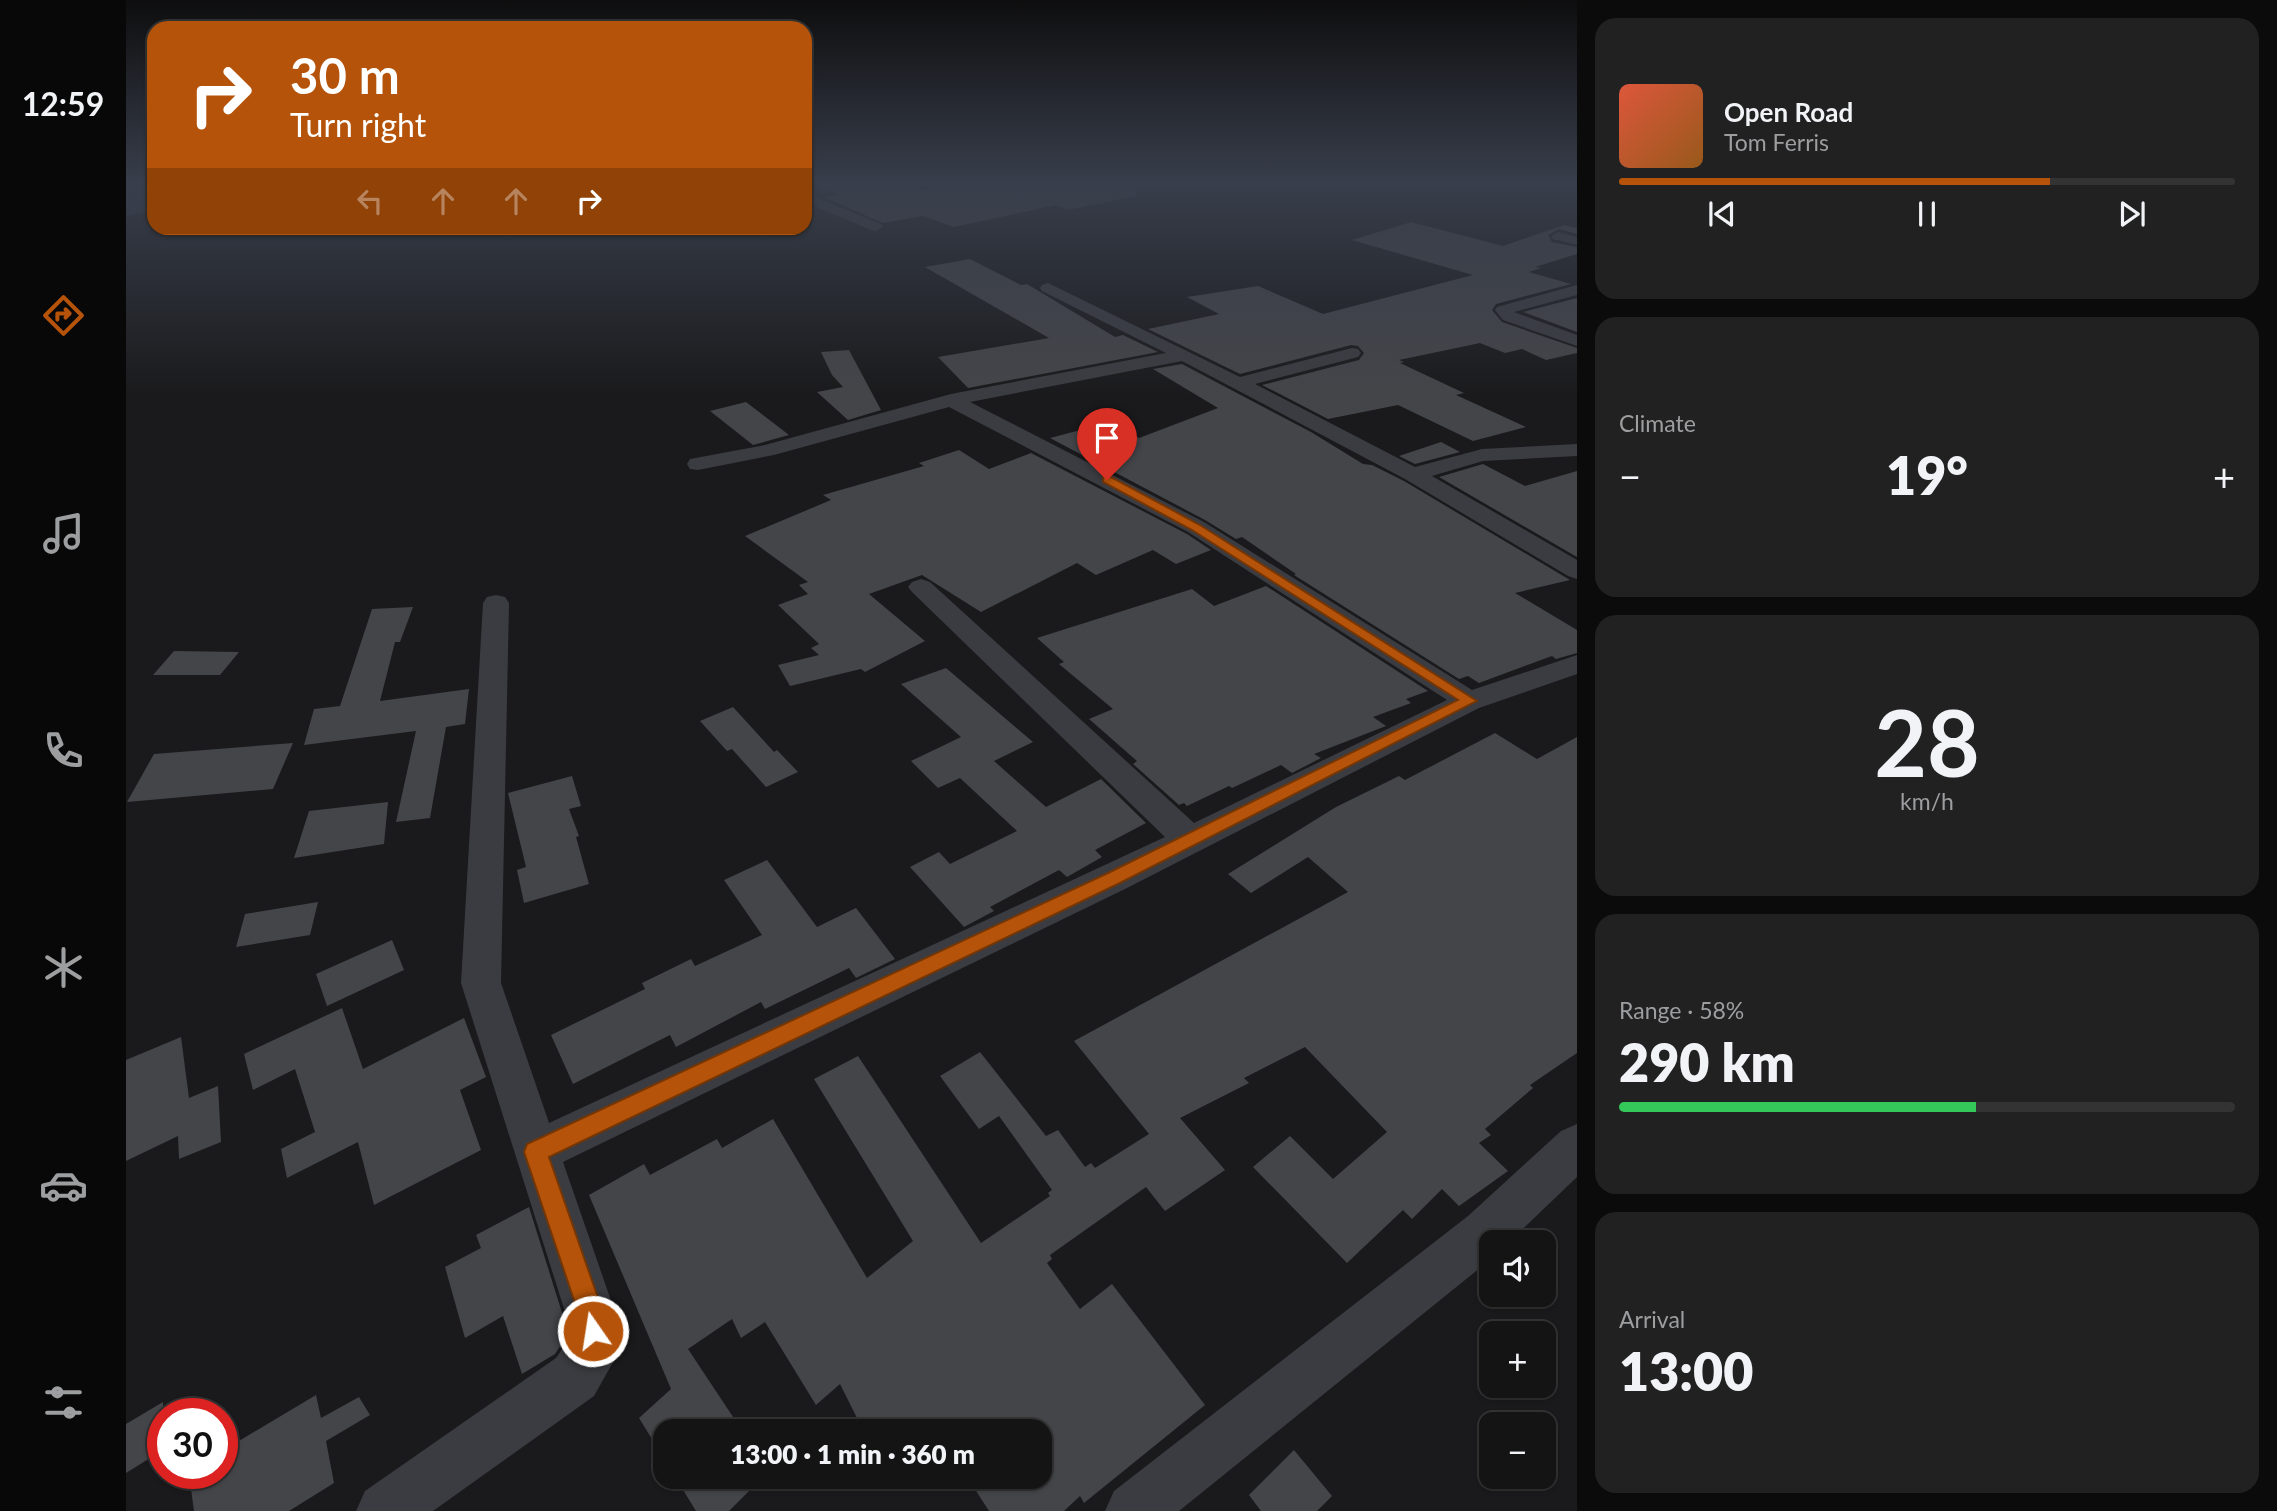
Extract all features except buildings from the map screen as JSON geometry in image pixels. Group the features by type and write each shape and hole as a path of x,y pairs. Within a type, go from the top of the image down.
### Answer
{"street":[{"path":"1048,288 1413,474 1577,571"},
{"path":"1577,290 1503,310 1509,316 1577,341"},
{"path":"1238,383 1352,352"},
{"path":"698,464 767,451 951,400 1184,355"},
{"path":"951,400 1196,527 1469,701"},
{"path":"1413,474 1482,455 1577,450"},
{"path":"921,587 1189,839"},
{"path":"385,1511 575,1377 594,1346 591,1315 481,983 496,603"},
{"path":"536,1152 1114,878 1469,701 1577,664"},
{"path":"1133,1511 1485,1233 1577,1146"}],"route":[{"path":"593,1331 591,1315 536,1152 1114,878 1469,701 1196,527 1107,480"}]}
